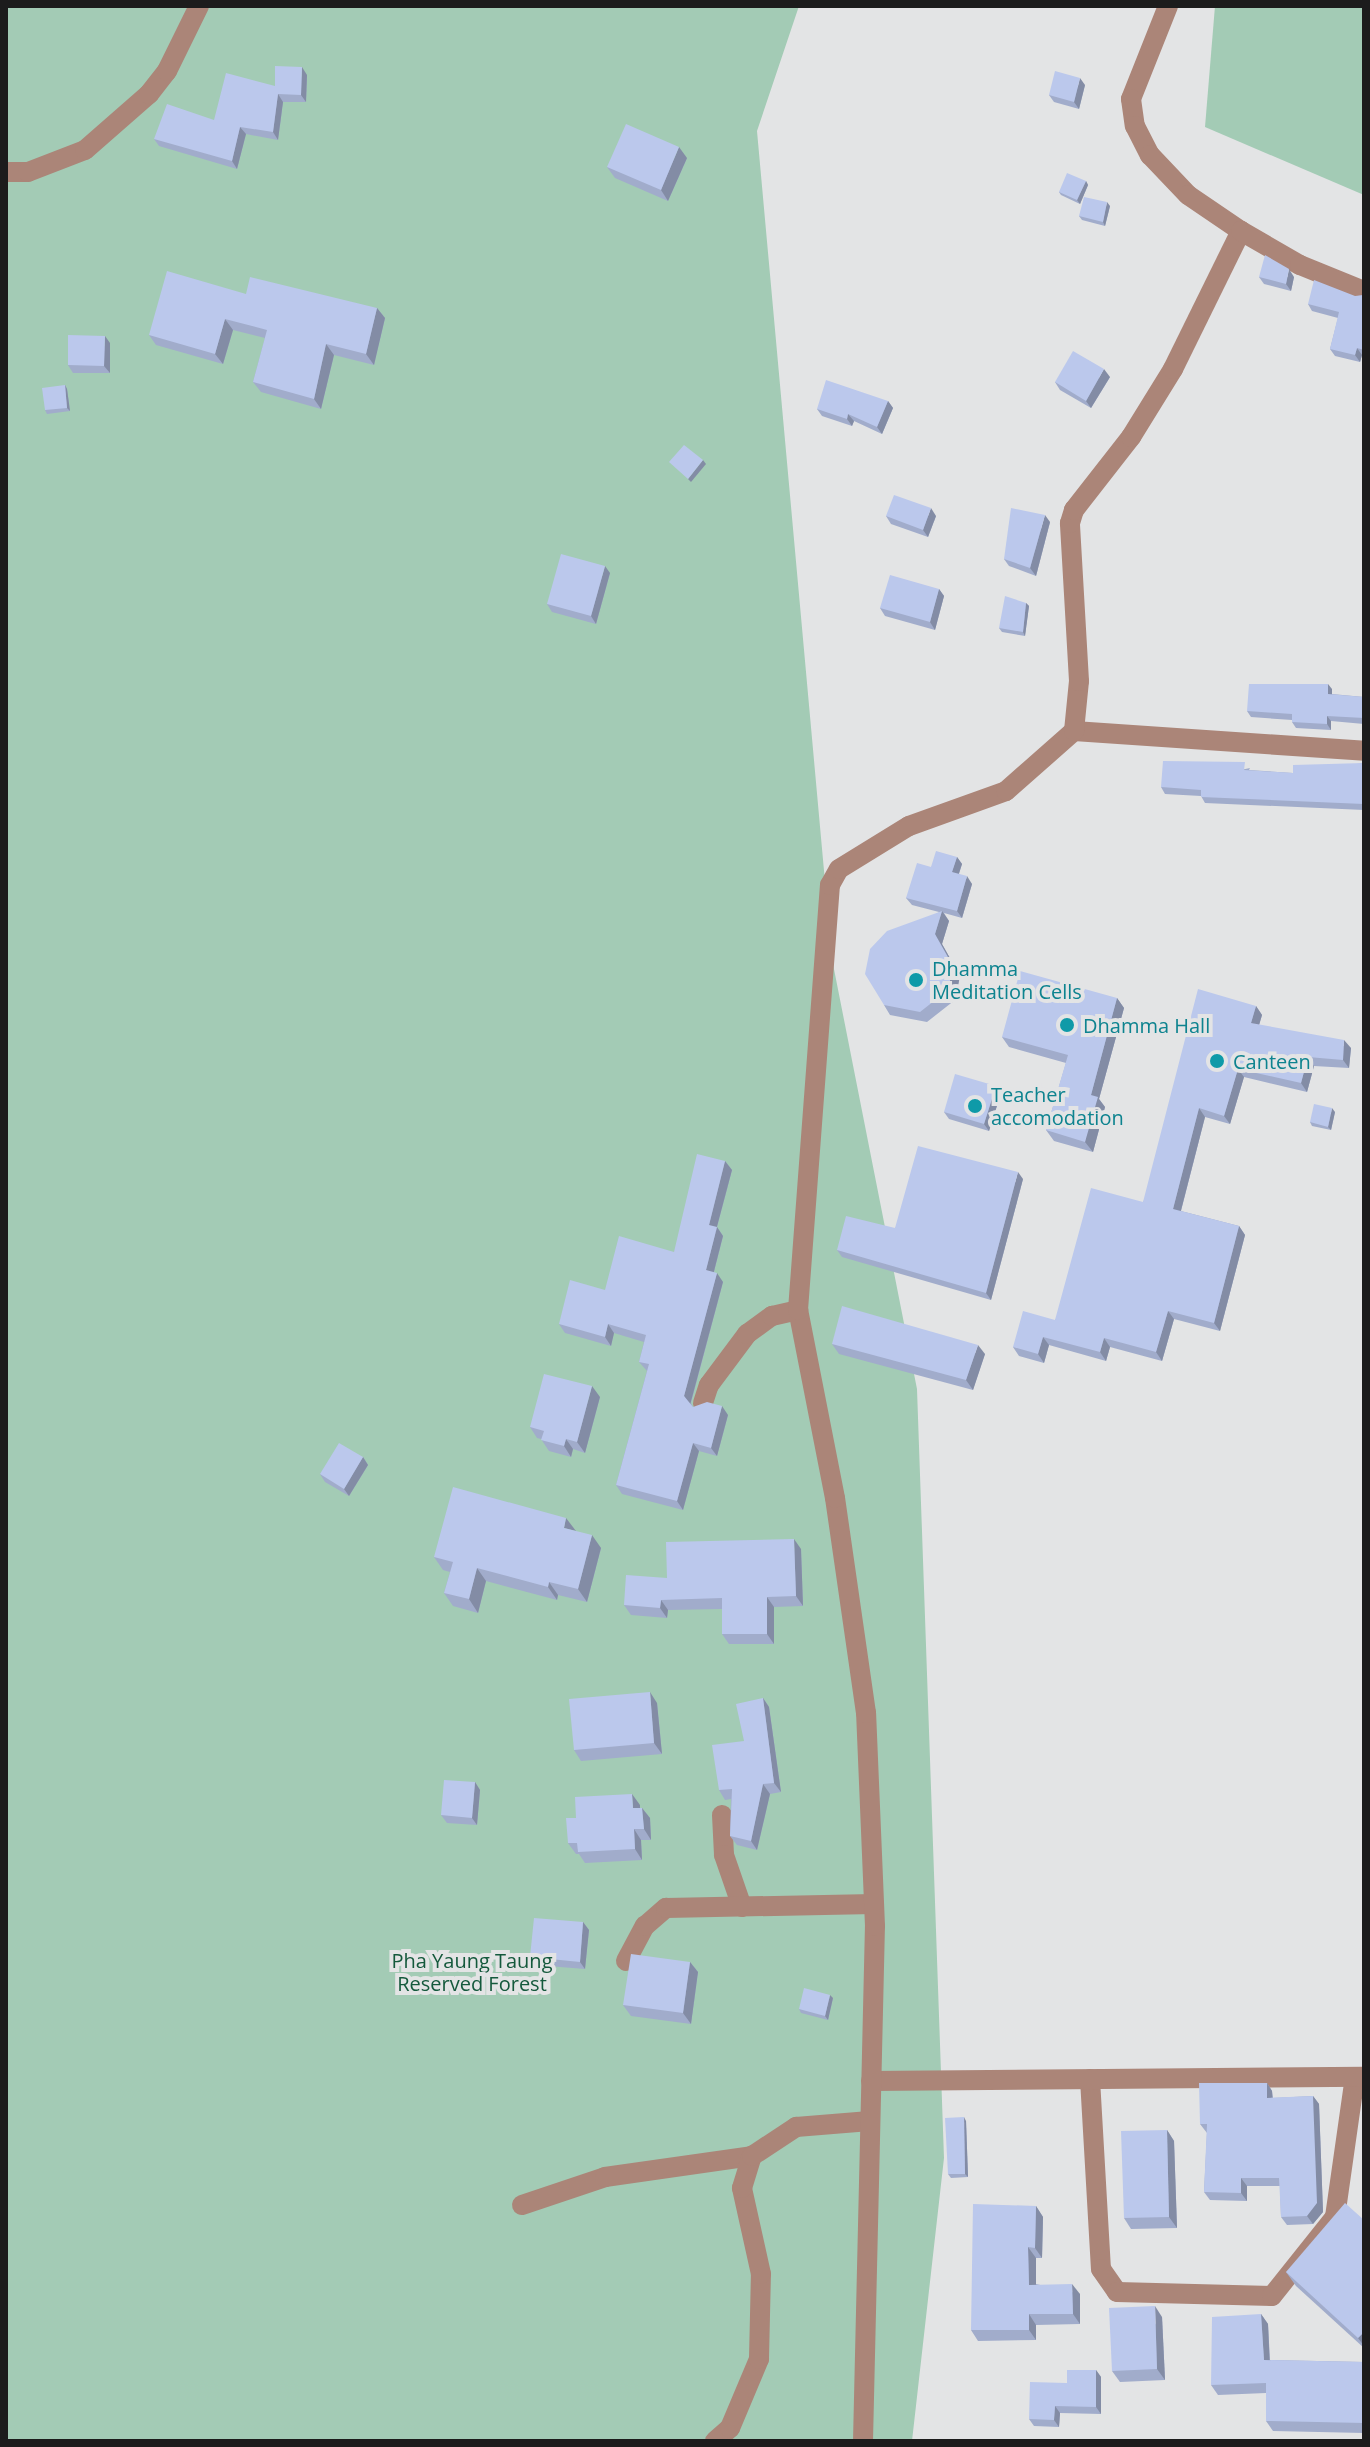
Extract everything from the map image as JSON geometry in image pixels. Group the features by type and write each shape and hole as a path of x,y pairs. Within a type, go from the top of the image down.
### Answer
{"street":[{"path":"6,172 28,172 85,150 149,94 167,71 199,6"},
{"path":"1168,6 1131,99 1135,126 1150,155 1188,195 1241,231 1300,265 1364,291"},
{"path":"863,2441 874,1904 866,1713 835,1498 798,1310 830,885 854,858 909,826 1006,791 1074,731 1079,681 1071,536 1074,510 1131,437 1173,369 1241,231"},
{"path":"1074,731 1364,751"},
{"path":"703,1403 709,1385 747,1334 772,1316 798,1310"},
{"path":"722,1815 724,1855 742,1907"},
{"path":"626,1961 645,1926 666,1908 874,1904"},
{"path":"871,2081 1090,2079 1359,2077 1335,2217 1272,2296 1117,2292 1101,2269 1090,2079"},
{"path":"522,2205 605,2177 752,2156 796,2127 870,2121"},
{"path":"715,2441 730,2428 759,2359 761,2274 742,2188 752,2156"}],"green space":[{"name":"Pha Yaung Taung Reserved Forest","path":"6,6 799,6 757,131 832,959 917,1389 944,2158 912,2441 6,2441"},
{"path":"1215,6 1364,6 1364,195 1205,127"}],"building":[{"path":"275,66 302,67 301,95 278,94 273,132 240,127 232,161 154,139 167,104 214,120 226,73 275,86"},
{"path":"1055,71 1080,78 1074,102 1049,95"},
{"path":"626,124 679,147 661,190 607,167"},
{"path":"1067,173 1086,181 1077,200 1059,192"},
{"path":"1084,197 1107,202 1103,222 1079,216"},
{"path":"1265,255 1289,269 1286,284 1259,277"},
{"path":"167,271 246,294 250,277 377,308 366,354 326,344 314,399 253,382 267,330 225,319 215,354 149,335"},
{"path":"1314,280 1355,296 1364,295 1364,350 1357,348 1355,355 1330,349 1339,312 1308,304"},
{"path":"68,335 105,336 104,366 68,365"},
{"path":"1073,351 1104,369 1086,401 1055,382"},
{"path":"826,380 888,401 877,427 848,414 847,419 817,409"},
{"path":"65,385 67,408 45,410 42,388"},
{"path":"684,445 703,460 688,479 669,462"},
{"path":"894,495 931,508 923,530 886,516"},
{"path":"1011,508 1045,515 1030,568 1004,559"},
{"path":"561,554 605,566 591,616 547,604"},
{"path":"890,575 939,589 930,622 880,608"},
{"path":"1005,596 1026,603 1023,632 999,628"},
{"path":"1249,684 1328,684 1328,694 1364,697 1364,718 1327,716 1327,724 1292,722 1292,714 1247,711"},
{"path":"1163,761 1245,762 1244,770 1293,773 1293,765 1364,763 1364,804 1201,797 1201,790 1161,787"},
{"path":"936,851 957,857 952,872 967,876 957,911 906,898 917,863 931,867"},
{"name":"Dhamma Meditation Cells","path":"942,911 935,934 953,966 948,990 920,1012 884,1005 865,974 870,949 887,931"},
{"path":"1020,971 1117,998 1091,1095 1098,1097 1085,1142 1046,1130 1068,1055 1002,1037"},
{"path":"1198,989 1256,1006 1251,1023 1344,1040 1343,1060 1308,1057 1301,1083 1238,1069 1224,1116 1199,1108 1173,1209 1239,1226 1214,1323 1168,1311 1156,1352 1104,1338 1100,1352 1043,1337 1038,1354 1013,1347 1023,1311 1055,1320 1091,1188 1143,1202"},
{"name":"Teacher accomodation","path":"955,1074 996,1086 984,1124 944,1112"},
{"path":"1314,1104 1332,1108 1328,1127 1310,1122"},
{"path":"918,1146 1018,1172 986,1293 837,1250 846,1216 895,1228"},
{"path":"697,1154 725,1161 709,1225 717,1227 706,1270 717,1273 684,1396 693,1407 707,1402 722,1406 711,1448 693,1443 677,1501 616,1485 649,1364 639,1362 646,1335 608,1324 605,1337 559,1324 570,1280 605,1290 619,1236 674,1252"},
{"path":"842,1306 978,1345 966,1380 832,1344"},
{"path":"544,1374 592,1386 577,1442 566,1439 564,1446 541,1440 544,1431 530,1427"},
{"path":"339,1443 363,1457 344,1489 320,1474"},
{"path":"453,1487 566,1518 564,1528 592,1535 578,1589 549,1582 548,1587 477,1568 469,1599 444,1593 453,1562 434,1557"},
{"path":"794,1539 796,1596 767,1597 767,1634 722,1634 722,1598 661,1600 660,1608 624,1605 626,1575 667,1578 666,1542"},
{"path":"650,1692 654,1743 574,1750 569,1699"},
{"path":"763,1698 774,1783 763,1784 751,1841 730,1836 732,1789 719,1790 712,1745 744,1741 736,1704"},
{"path":"444,1780 475,1782 472,1818 441,1815"},
{"path":"632,1794 633,1808 642,1808 644,1829 634,1829 635,1849 578,1852 577,1843 568,1843 566,1818 576,1818 575,1797"},
{"path":"534,1918 583,1922 580,1962 530,1957"},
{"path":"631,1954 690,1962 683,2013 623,2005"},
{"path":"804,1988 830,1995 825,2016 799,2009"},
{"path":"1199,2083 1267,2083 1267,2098 1313,2096 1317,2203 1307,2216 1281,2217 1279,2178 1241,2178 1241,2193 1204,2192 1207,2124 1200,2124"},
{"path":"964,2117 965,2174 948,2174 945,2118"},
{"path":"1167,2130 1169,2217 1124,2218 1121,2131"},
{"path":"1345,2203 1364,2220 1364,2332 1358,2338 1286,2272"},
{"path":"973,2204 1036,2206 1035,2248 1028,2247 1029,2285 1072,2284 1073,2314 1029,2314 1029,2330 971,2330"},
{"path":"1155,2306 1157,2369 1112,2371 1109,2308"},
{"path":"1261,2314 1264,2360 1364,2362 1364,2423 1266,2421 1266,2383 1211,2385 1212,2317"},
{"path":"1067,2370 1096,2370 1096,2407 1055,2406 1054,2420 1029,2419 1030,2382 1067,2383"}],"place":[{"name":"Dhamma Meditation Cells","path":"916,980"},
{"name":"Dhamma Hall","path":"1067,1025"},
{"name":"Canteen","path":"1217,1061"},
{"name":"Teacher accomodation","path":"975,1106"}]}
